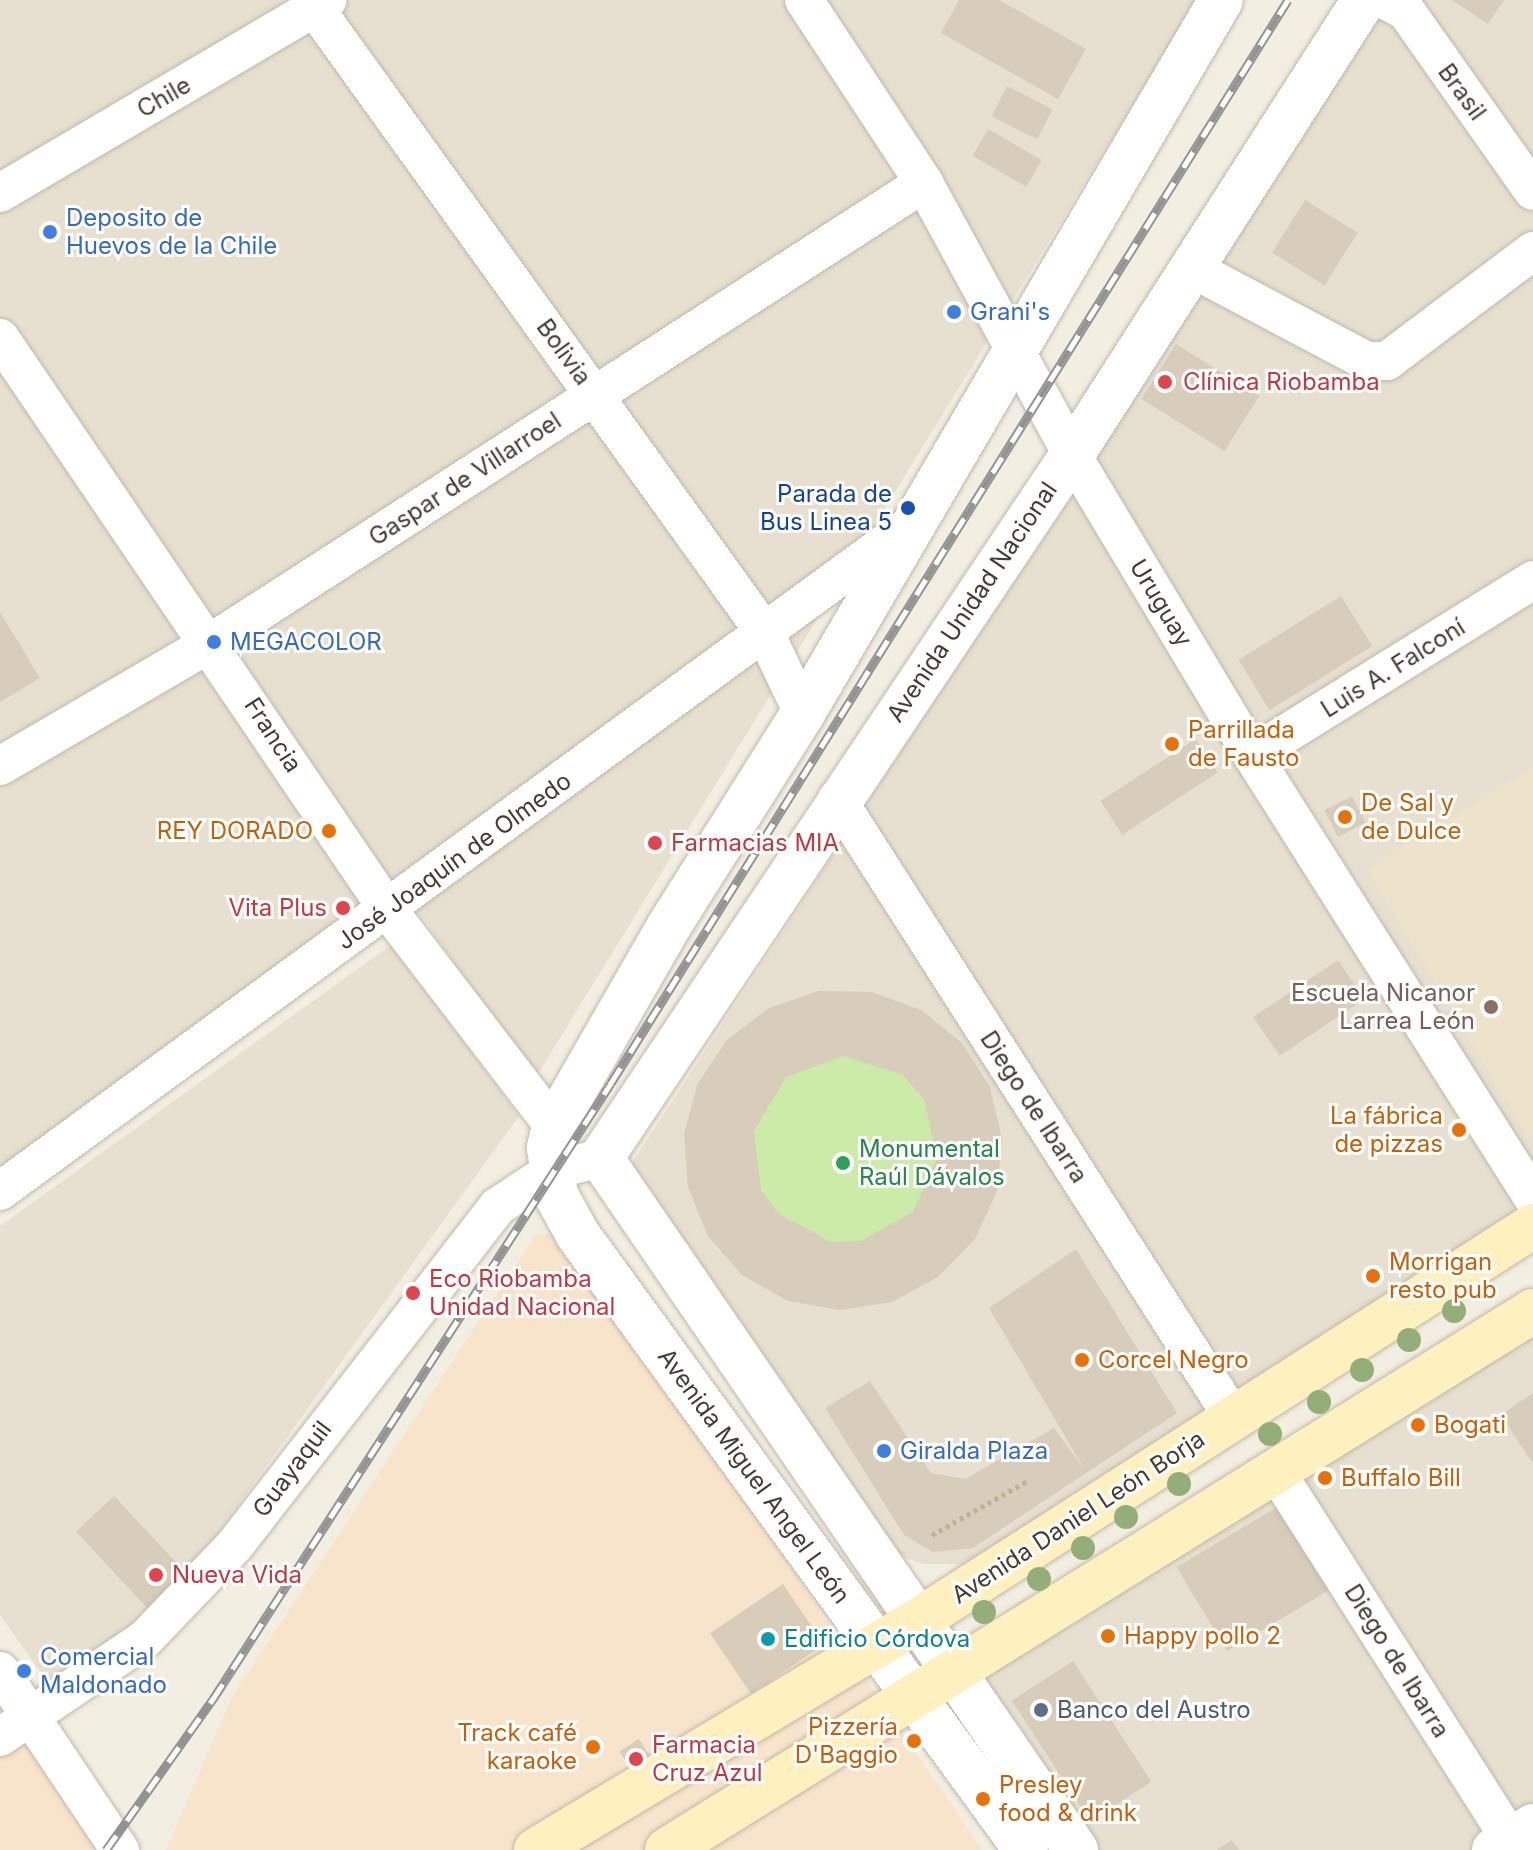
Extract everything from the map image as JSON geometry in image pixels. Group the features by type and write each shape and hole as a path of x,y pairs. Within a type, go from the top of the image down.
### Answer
{"main road":[{"name":"Avenida Daniel León Borja","path":"536,1850 878,1646 1232,1416 1533,1226"},
{"path":"667,1850 950,1671 1277,1473 1533,1311"}],"street":[{"name":"Uruguay","path":"804,0 924,183 1018,347 1072,455 1252,755 1533,1198"},
{"path":"554,1126 803,713 905,529 1018,347 1221,0"},
{"name":"Avenida Unidad Nacional","path":"601,1158 837,799 1072,455 1364,0"},
{"name":"Brasil","path":"1385,0 1406,11 1533,191"},
{"name":"Chile","path":"0,193 317,3"},
{"name":"Bolivia","path":"317,3 765,633 803,713"},
{"name":"Gaspar de Villarroel","path":"0,766 212,642 924,183"},
{"path":"1191,268 1367,361 1387,361 1533,251"},
{"name":"Francia","path":"0,338 212,642 388,910 554,1126"},
{"name":"José Joaquín de Olmedo","path":"0,1191 905,529"},
{"name":"Luis A. Falconí","path":"1252,755 1533,580"},
{"name":"Diego de Ibarra","path":"837,799 1232,1416"},
{"name":"Avenida Miguel Angel León","path":"554,1126 553,1170 578,1235 1026,1850"},
{"path":"553,1170 601,1158"},
{"name":"Avenida Miguel Angel León","path":"601,1158 950,1671 1076,1850"},
{"name":"Guayaquil","path":"0,1737 145,1639 235,1545 474,1230 513,1192 553,1170"},
{"name":"Diego de Ibarra","path":"1277,1473 1514,1842"},
{"path":"0,1671 120,1850"}],"path":[{"path":"932,1535 1029,1480"}],"shaded area":[{"path":"0,0 1197,0 536,1077 403,891 0,1172"},
{"path":"1391,0 1533,0 1533,1199 980,1564 923,1564 888,1551 626,1172"},
{"name":"Escuela Nicanor Larrea León","path":"1533,767 1533,1144 1367,869"},
{"path":"391,945 519,1116 158,1616 56,1694 0,1615 0,1226"},
{"path":"536,1234 566,1236 982,1850 166,1850 232,1697"},
{"path":"1533,1321 1533,1850 1087,1850 978,1695 981,1666"},
{"path":"0,1704 104,1850 0,1850"}],"green space":[{"name":"Monumental Raúl Dávalos","path":"819,991 871,992 921,1010 962,1043 975,1239 938,1277 892,1302 840,1310 742,1275 708,1236 688,1187 684,1134 698,1083 727,1040 769,1008"}],"building":[{"path":"959,0 999,0 1086,49 1058,99 941,33"},
{"path":"1452,0 1504,0 1488,24"},
{"path":"1007,86 1052,109 1037,139 992,116"},
{"path":"988,129 1042,160 1026,187 972,156"},
{"path":"1305,200 1358,233 1325,285 1272,253"},
{"path":"1176,344 1259,396 1225,451 1142,399"},
{"path":"1341,596 1372,646 1270,710 1238,660"},
{"path":"0,612 40,678 0,702"},
{"path":"1196,739 1218,773 1122,835 1100,801"},
{"name":"De Sal y de Dulce","path":"1352,796 1366,823 1338,837 1324,810"},
{"path":"1338,960 1364,999 1280,1056 1253,1017"},
{"name":"Monumental Raúl Dávalos","path":"819,991 871,992 921,1010 962,1043 990,1087 1002,1139 997,1191 975,1239 938,1277 892,1302 840,1310 788,1301 742,1275 708,1236 688,1187 684,1134 698,1083 727,1040 769,1008","holes":["844,1056 903,1075 924,1099 937,1158 913,1212 861,1241 831,1242 779,1214 761,1190 754,1131 786,1077"]},
{"path":"1076,1249 1177,1413 973,1548 933,1552 904,1535 825,1408 870,1381 931,1473 965,1479 1054,1428 1085,1470 989,1308"},
{"path":"1533,1393 1533,1464 1501,1415"},
{"path":"114,1496 186,1573 148,1608 76,1531"},
{"path":"1282,1504 1332,1588 1227,1651 1177,1567"},
{"name":"Edificio Córdova","path":"783,1584 824,1645 751,1694 710,1633"},
{"path":"1073,1661 1151,1782 1090,1822 1012,1701"},
{"path":"639,1739 654,1763 634,1775 619,1751"},
{"path":"1232,1840 1239,1850 1216,1850"}],"railway":[{"path":"106,1850 213,1699 611,1083 1288,0"}],"place":[{"name":"Deposito de Huevos de la Chile","path":"50,232"},
{"name":"Grani's","path":"954,312"},
{"name":"Clínica Riobamba","path":"1165,382"},
{"name":"Parada de Bus Linea 5","path":"908,508"},
{"name":"MEGACOLOR","path":"214,642"},
{"name":"Parrillada de Fausto","path":"1172,744"},
{"name":"De Sal y de Dulce","path":"1345,817"},
{"name":"REY DORADO","path":"329,831"},
{"name":"Farmacias MIA","path":"655,843"},
{"name":"Vita Plus","path":"343,908"},
{"name":"Escuela Nicanor Larrea León","path":"1491,1007"},
{"name":"La fábrica de pizzas","path":"1459,1130"},
{"name":"Monumental Raúl Dávalos","path":"843,1163"},
{"name":"Morrigan resto pub","path":"1373,1276"},
{"name":"Eco Riobamba Unidad Nacional","path":"413,1293"},
{"name":"Corcel Negro","path":"1082,1360"},
{"name":"Bogati","path":"1418,1425"},
{"name":"Giralda Plaza","path":"884,1451"},
{"name":"Buffalo Bill","path":"1325,1478"},
{"name":"Nueva Vida","path":"156,1575"},
{"name":"Happy pollo 2","path":"1108,1636"},
{"name":"Edificio Córdova","path":"768,1639"},
{"name":"Comercial Maldonado","path":"24,1671"},
{"name":"Banco del Austro","path":"1041,1710"},
{"name":"Pizzería D'Baggio","path":"914,1741"},
{"name":"Track café karaoke","path":"593,1747"},
{"name":"Farmacia Cruz Azul","path":"636,1759"},
{"name":"Presley food & drink","path":"983,1799"}]}
